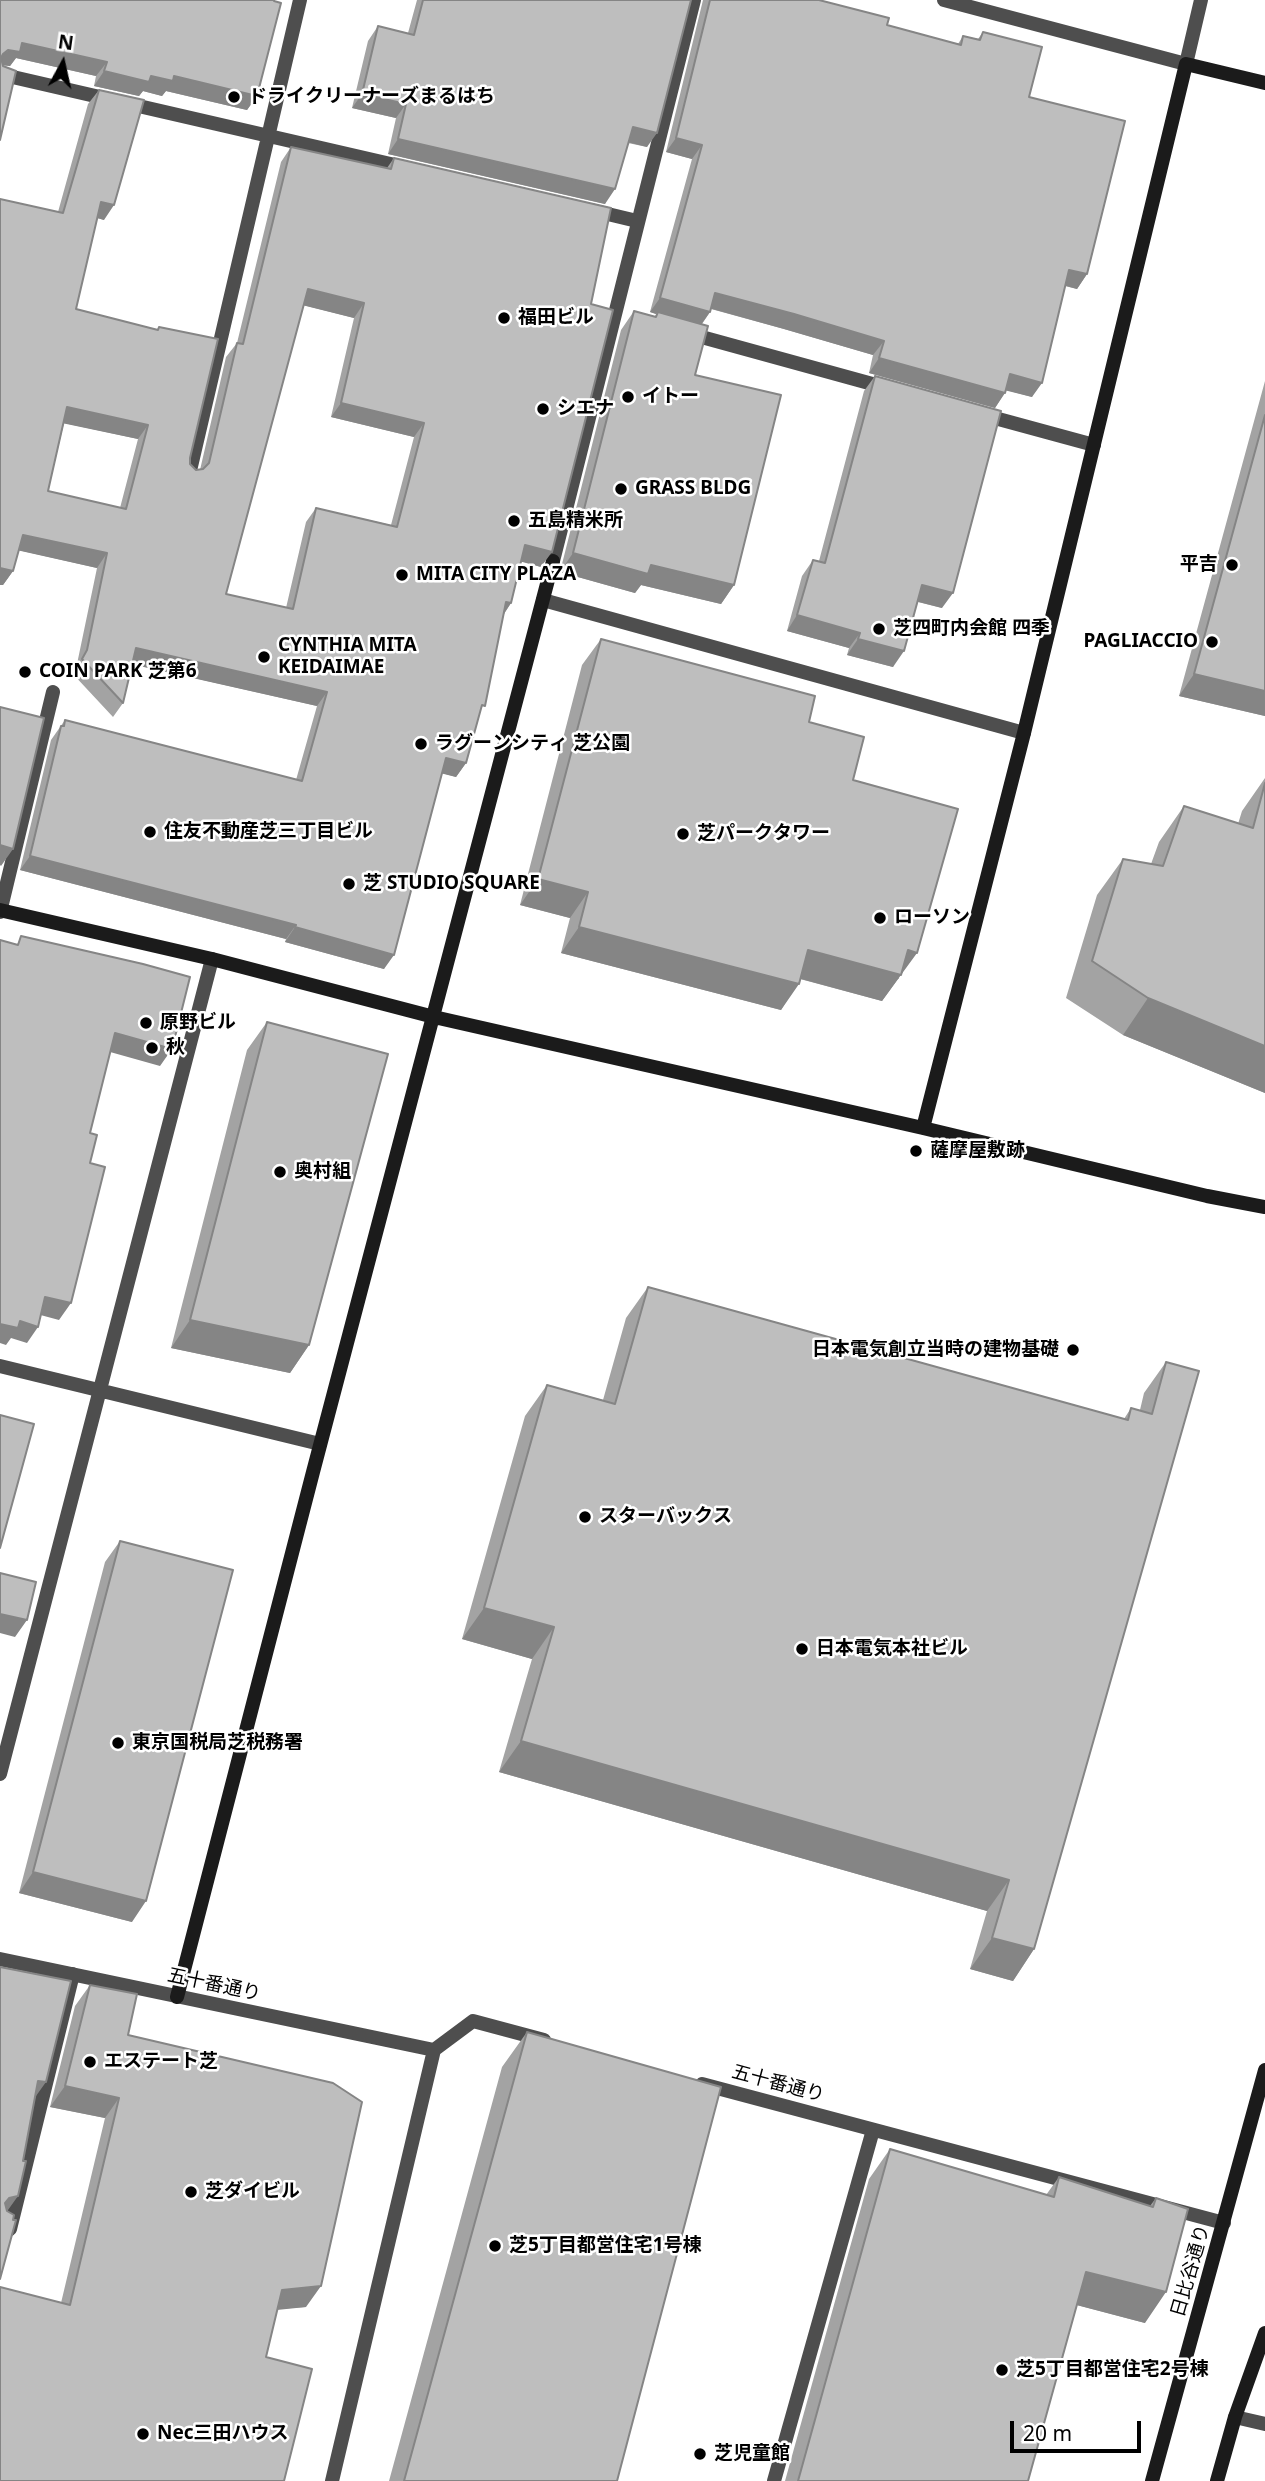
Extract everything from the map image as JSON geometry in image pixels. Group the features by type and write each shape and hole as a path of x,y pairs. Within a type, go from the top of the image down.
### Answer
{"street":[{"path":"189,475 300,0"},
{"path":"177,1997 553,561 622,315 637,221 694,0"},
{"path":"944,0 1265,83"},
{"path":"923,1128 1024,733 1201,0"},
{"path":"0,74 427,172"},
{"path":"573,206 637,221"},
{"path":"669,328 896,390"},
{"path":"962,409 1094,445"},
{"path":"543,600 1024,733"},
{"path":"53,692 0,911 212,959 434,1017 923,1128 1207,1196 1265,1207"},
{"path":"0,1773 212,959"},
{"path":"0,1366 320,1444"},
{"name":"五十番通り","path":"0,1959 434,2050"},
{"path":"0,2226 10,2229 73,1974"},
{"path":"332,2481 434,2050 473,2021 558,2044"},
{"name":"日比谷通り","path":"1152,2481 1265,2070"},
{"name":"五十番通り","path":"690,2080 1224,2223"},
{"path":"774,2481 873,2130"},
{"path":"1217,2481 1235,2417 1265,2333"},
{"path":"1235,2417 1265,2424"}],"building":[{"path":"0,0 274,0 281,3 257,96 174,76 173,81 151,76 149,82 104,71 107,62 22,43 20,52 8,50 1,58 3,66 16,71 0,140"},
{"path":"423,0 691,0 657,133 633,127 615,189 398,139 406,104 362,94 378,26 414,35"},
{"path":"710,0 819,0 889,18 887,25 961,45 963,36 980,40 983,32 1042,47 1029,97 1125,121 1087,274 1069,270 1042,383 1010,374 1005,393 879,358 884,341 794,314 715,293 710,312 660,298 702,145 676,138"},
{"path":"99,90 144,100 114,205 101,202 76,309 158,330 159,327 218,339 190,458 190,464 196,470 203,469 209,463 237,343 243,344 291,147 391,169 394,158 611,208 591,304 613,310 552,552 525,545 511,603 506,602 485,706 482,705 466,763 446,758 394,955 295,927 296,925 30,856 61,726 64,726 65,720 302,781 327,692 136,648 123,703 82,659 87,650 107,553 23,535 13,571 0,568 0,199 63,213","holes":["308,289 364,303 341,403 424,423 397,527 316,508 293,609 226,594","67,407 148,425 126,509 48,491"]},
{"path":"634,311 656,317 658,312 708,326 695,375 781,395 734,585 651,565 648,574 573,553"},
{"path":"875,376 1001,411 953,593 922,585 904,651 858,639 860,633 797,615 813,560 825,563"},
{"path":"1265,415 1265,691 1194,674"},
{"name":"芝パークタワー","path":"601,639 815,696 809,722 864,737 853,780 958,809 917,953 908,950 901,975 808,950 799,984 579,927 588,892 538,879"},
{"path":"0,707 44,718 13,849 0,845"},
{"path":"1265,783 1265,1046 1148,998 1092,961 1123,859 1163,866 1184,806 1253,828"},
{"path":"21,936 190,977 172,1049 115,1033 90,1133 97,1135 90,1163 105,1167 71,1303 45,1297 38,1327 20,1321 18,1328 0,1324 0,940 18,945"},
{"name":"奥村組","path":"267,1022 388,1054 309,1345 190,1320"},
{"name":"日本電気本社ビル","path":"648,1287 1128,1420 1131,1408 1152,1414 1166,1362 1199,1371 1034,1949 992,1938 1009,1880 521,1741 554,1627 484,1608 547,1385 615,1404"},
{"path":"0,1415 34,1424 0,1548"},
{"name":"東京国税局芝税務署","path":"120,1541 233,1570 146,1901 33,1872"},
{"path":"0,1573 36,1582 27,1620 0,1614"},
{"path":"0,1967 71,1981 46,2082 38,2081 18,2196 9,2198 5,2203 7,2211 14,2215 13,2220 16,2220 0,2279"},
{"path":"90,1985 137,1994 128,2035 333,2083 362,2102 321,2286 282,2290 266,2357 312,2369 284,2481 0,2481 0,2287 70,2305 119,2098 65,2086"},
{"name":"芝5丁目都営住宅1号棟","path":"527,2032 721,2087 617,2481 404,2481"},
{"name":"芝5丁目都営住宅2号棟","path":"890,2149 1054,2197 1059,2177 1153,2207 1156,2198 1188,2209 1166,2292 1086,2272 1028,2481 798,2481"}],"place":[{"name":"ドライクリーナーズまるはち","path":"234,97"},
{"name":"福田ビル","path":"504,318"},
{"name":"イトー","path":"628,397"},
{"name":"シエナ","path":"543,409"},
{"name":"GRASS BLDG","path":"621,489"},
{"name":"五島精米所","path":"514,521"},
{"name":"平吉","path":"1232,565"},
{"name":"MITA CITY PLAZA","path":"402,575"},
{"name":"芝四町内会館 四季","path":"879,629"},
{"name":"PAGLIACCIO","path":"1212,642"},
{"name":"CYNTHIA MITA KEIDAIMAE","path":"264,657"},
{"name":"COIN PARK 芝第6","path":"25,672"},
{"name":"ラグーンシティ 芝公園","path":"421,744"},
{"name":"住友不動産芝三丁目ビル","path":"150,832"},
{"name":"芝パークタワー","path":"683,834"},
{"name":"芝 STUDIO SQUARE","path":"349,884"},
{"name":"ローソン","path":"880,918"},
{"name":"原野ビル","path":"146,1023"},
{"name":"秋","path":"152,1048"},
{"name":"薩摩屋敷跡","path":"916,1151"},
{"name":"奥村組","path":"280,1172"},
{"name":"日本電気創立当時の建物基礎","path":"1073,1350"},
{"name":"スターバックス","path":"585,1517"},
{"name":"日本電気本社ビル","path":"802,1649"},
{"name":"東京国税局芝税務署","path":"118,1743"},
{"name":"エステート芝","path":"90,2062"},
{"name":"芝ダイビル","path":"191,2192"},
{"name":"芝5丁目都営住宅1号棟","path":"495,2246"},
{"name":"芝5丁目都営住宅2号棟","path":"1002,2370"},
{"name":"Nec三田ハウス","path":"143,2434"},
{"name":"芝児童館","path":"700,2454"}]}
